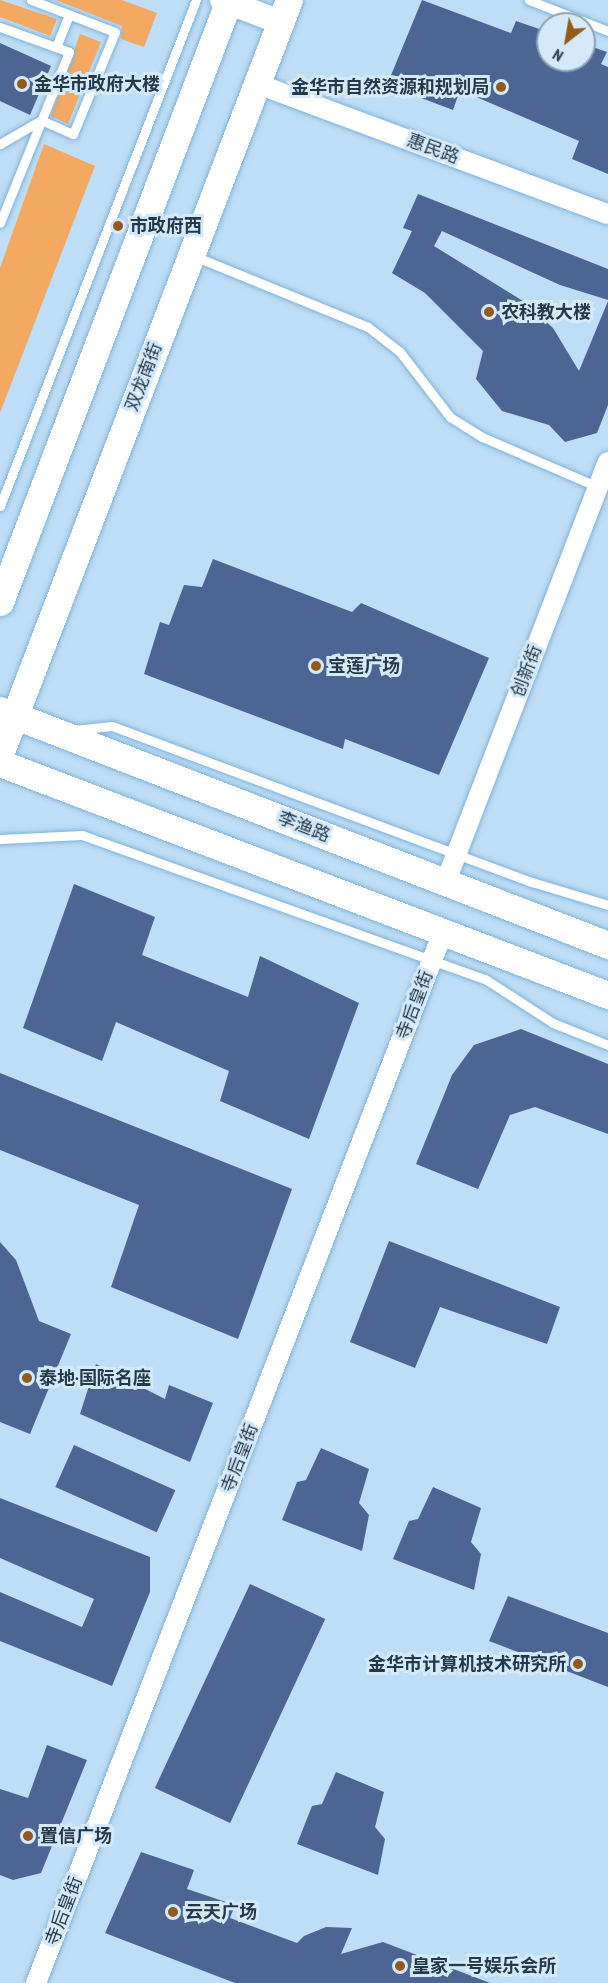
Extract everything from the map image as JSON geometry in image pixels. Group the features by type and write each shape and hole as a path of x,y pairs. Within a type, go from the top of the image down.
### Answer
{"main road":[{"path":"0,602 226,1"},
{"name":"双龙南街","path":"0,754 6,713 191,255 285,11"},
{"name":"李渔路","path":"6,713 608,945"},
{"path":"0,764 608,995"}],"street":[{"path":"226,1 285,11"},
{"name":"惠民路","path":"258,84 608,214"},
{"name":"创新街","path":"446,881 608,462"},
{"name":"寺后皇街","path":"36,1983 443,932"}],"lane":[{"path":"31,0 115,32 73,134 41,120"},
{"path":"0,506 196,0"},
{"path":"529,0 608,31"},
{"path":"56,47 69,14"},
{"path":"0,27 69,52 0,223"},
{"path":"0,144 41,120"},
{"path":"191,255 368,327 400,352 450,417 482,437 598,487"},
{"path":"53,731 112,726 457,854 608,905"},
{"path":"0,839 82,835 485,979 553,1023 608,1045"}],"shaded area":[{"path":"0,0 57,19 50,36 0,17"},
{"path":"56,0 122,0 157,13 144,47 121,39 122,26"},
{"path":"80,34 101,42 68,124 51,116"},
{"path":"44,144 95,166 0,413 0,268"}],"building":[{"name":"金华市自然资源和规划局","path":"422,0 511,33 516,21 536,28 536,72 596,72 596,48 607,52 601,64 608,67 608,174 572,159 579,141 460,90 453,110 387,85"},
{"name":"金华市政府大楼","path":"0,43 51,66 30,115 0,101"},
{"name":"农科教大楼","path":"418,194 608,269 608,300 560,285 442,231 434,246 523,301 553,328 579,371 608,301 608,405 597,433 565,442 549,425 502,411 476,379 483,351 425,293 392,273 412,231 403,228"},
{"name":"宝莲广场","path":"213,559 352,612 361,603 489,658 439,775 345,739 343,749 144,674 160,622 169,625 184,585 202,587"},
{"path":"74,884 155,917 142,955 248,997 260,956 359,1003 309,1139 220,1101 229,1071 116,1022 102,1061 23,1028"},
{"path":"521,1029 608,1064 608,1134 535,1107 510,1115 478,1189 416,1164 452,1075 474,1045"},
{"path":"0,1073 292,1189 238,1339 111,1287 139,1205 0,1150"},
{"path":"389,1241 560,1307 547,1344 440,1307 415,1368 350,1342"},
{"name":"泰地·国际名座","path":"0,1242 16,1260 39,1321 71,1334 30,1434 0,1422"},
{"path":"96,1364 165,1399 169,1385 213,1403 190,1462 80,1414"},
{"path":"74,1445 175,1490 157,1532 55,1487"},
{"path":"321,1448 369,1469 359,1503 369,1515 362,1551 282,1520 297,1482 306,1480"},
{"path":"433,1487 481,1508 471,1542 481,1554 474,1590 393,1559 409,1521 418,1519"},
{"path":"0,1498 150,1557 150,1592 112,1686 0,1641 0,1592 82,1627 94,1599 0,1558"},
{"path":"250,1584 325,1619 230,1823 155,1788"},
{"name":"金华市计算机技术研究所","path":"508,1596 608,1633 608,1687 489,1641"},
{"name":"置信广场","path":"47,1745 87,1760 41,1873 13,1880 0,1875 0,1789 28,1798"},
{"path":"336,1772 384,1792 375,1827 385,1839 378,1875 297,1844 312,1806 322,1804"},
{"name":"云天广场","path":"141,1852 194,1870 187,1889 235,1905 230,1918 297,1943 304,1936 326,1927 352,1928 341,1954 383,1942 490,1983 235,1983 105,1933"}],"place":[{"name":"金华市政府大楼","path":"22,84"},
{"name":"金华市自然资源和规划局","path":"501,87"},
{"name":"市政府西","path":"118,226"},
{"name":"农科教大楼","path":"489,312"},
{"name":"宝莲广场","path":"316,666"},
{"name":"泰地·国际名座","path":"27,1378"},
{"name":"金华市计算机技术研究所","path":"578,1664"},
{"name":"置信广场","path":"28,1836"},
{"name":"云天广场","path":"173,1912"},
{"name":"皇家一号娱乐会所","path":"400,1966"}]}
